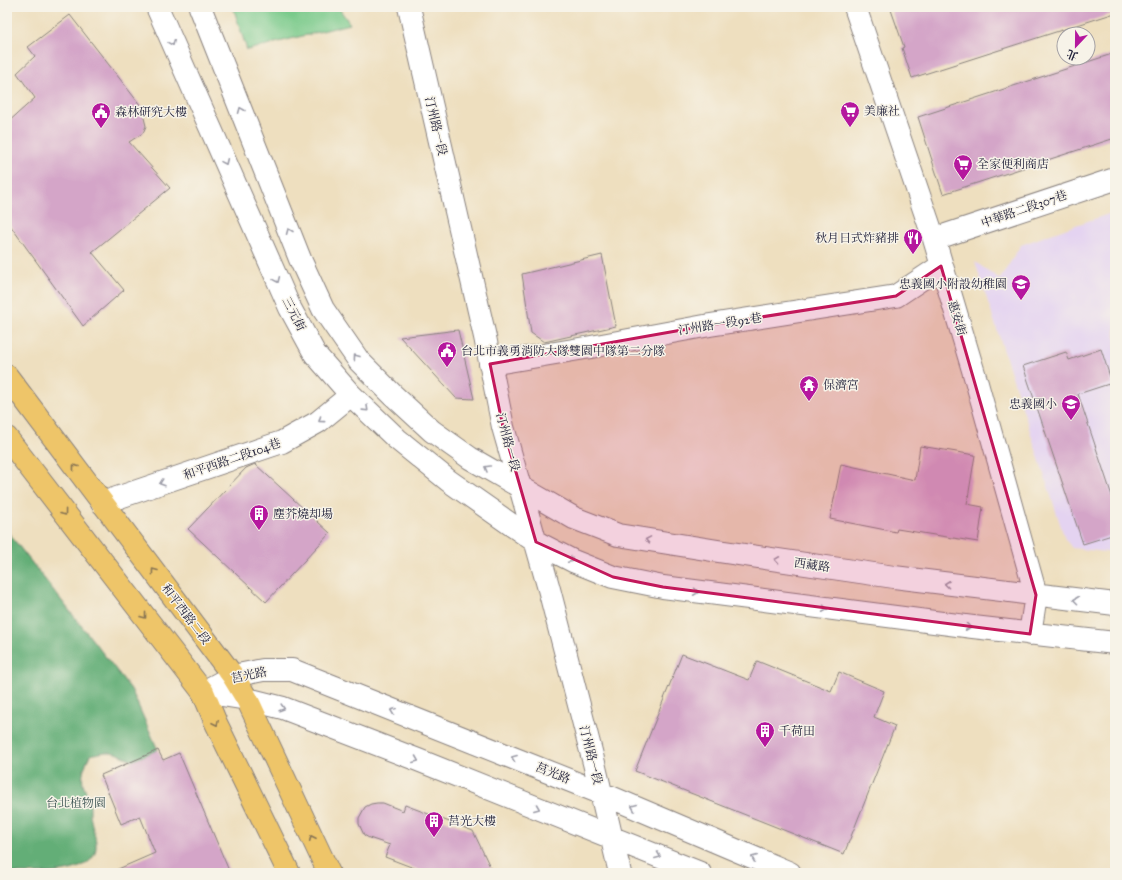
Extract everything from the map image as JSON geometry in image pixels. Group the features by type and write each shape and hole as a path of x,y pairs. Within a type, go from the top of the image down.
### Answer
{"main road":[{"name":"和平西路二段","path":"7,376 232,676 247,699 329,873"},
{"path":"7,438 203,692 216,724 289,873"}],"street":[{"name":"三元街","path":"157,7 290,308 315,354 351,395 397,439 449,481 536,542"},
{"path":"200,7 300,259 323,309 359,361 432,431 470,458 521,488"},
{"name":"汀州路一段","path":"409,7 503,427 536,542 601,793 620,873"},
{"name":"惠安街","path":"855,7 934,239 976,380 1036,595 1030,634"},
{"name":"中華路二段307巷","path":"934,239 1115,178"},
{"name":"汀州路一段92巷","path":"490,364 710,325 896,296 941,266"},
{"name":"和平西路二段104巷","path":"102,503 282,442 318,422 351,395"},
{"name":"西藏路","path":"521,488 574,518 618,535 894,577 1115,604"},
{"path":"536,542 573,561 613,577 663,587 1030,634 1115,643"},
{"name":"莒光路","path":"203,692 232,676 263,670 292,670 601,793 790,873"},
{"name":"莒光路","path":"203,692 247,699 282,708 319,721 611,836 700,873"}],"highlighted area":[{"path":"941,266 1036,595 1030,634 663,587 613,577 536,542 503,427 490,364 710,325 896,296"}],"shaded area":[{"name":"忠義國小","path":"1115,212 1115,553 1072,548 1065,539 975,262 1000,279 1021,245"}],"green space":[{"path":"233,7 338,7 350,24 247,50"},
{"name":"台北植物園","path":"7,531 131,689 158,750 133,761 112,752 103,752 90,755 83,775 83,783 90,801 90,814 96,848 95,853 89,861 80,867 69,870 42,873 7,873"}],"building":[{"path":"890,7 1115,7 1115,13 1074,26 1056,26 1056,32 912,78 902,48 904,47"},
{"name":"森林研究大樓","path":"70,15 141,106 146,126 143,133 129,142 170,188 92,252 124,290 83,326 7,221 7,123 35,98 17,73 35,56 28,47"},
{"path":"1115,53 1115,138 943,194 918,117 1075,66 1096,66 1096,59"},
{"path":"602,255 616,326 544,342 531,333 522,274"},
{"name":"台北市義勇消防大隊雙園中隊第二分隊","path":"458,330 474,399 456,398 400,337"},
{"path":"1101,349 1112,383 1078,394 1115,505 1115,534 1083,544 1023,366 1066,352 1069,360"},
{"path":"920,446 975,455 967,504 983,507 978,542 897,529 896,532 830,519 841,464 915,480"},
{"name":"塵芥燒却場","path":"255,464 330,533 266,602 188,529 246,468"},
{"name":"千荷田","path":"682,654 749,680 757,661 831,691 839,672 884,691 874,717 895,726 844,854 635,771"},
{"path":"158,750 163,760 179,753 230,873 109,873 155,853 140,816 121,824 101,775"},
{"name":"莒光大樓","path":"377,803 383,803 403,811 405,805 473,831 493,873 427,873 385,857 390,845 364,835 359,824 359,818 365,807"}],"place":[{"name":"美廉社","path":"850,128"},
{"name":"森林研究大樓","path":"101,129"},
{"name":"全家便利商店","path":"963,181"},
{"name":"秋月日式炸豬排","path":"913,255"},
{"name":"忠義國小附設幼稚園","path":"1021,301"},
{"name":"台北市義勇消防大隊雙園中隊第二分隊","path":"447,368"},
{"name":"保濟宮","path":"809,402"},
{"name":"忠義國小","path":"1071,421"},
{"name":"塵芥燒却場","path":"259,531"},
{"name":"千荷田","path":"765,748"},
{"name":"莒光大樓","path":"434,838"}]}
